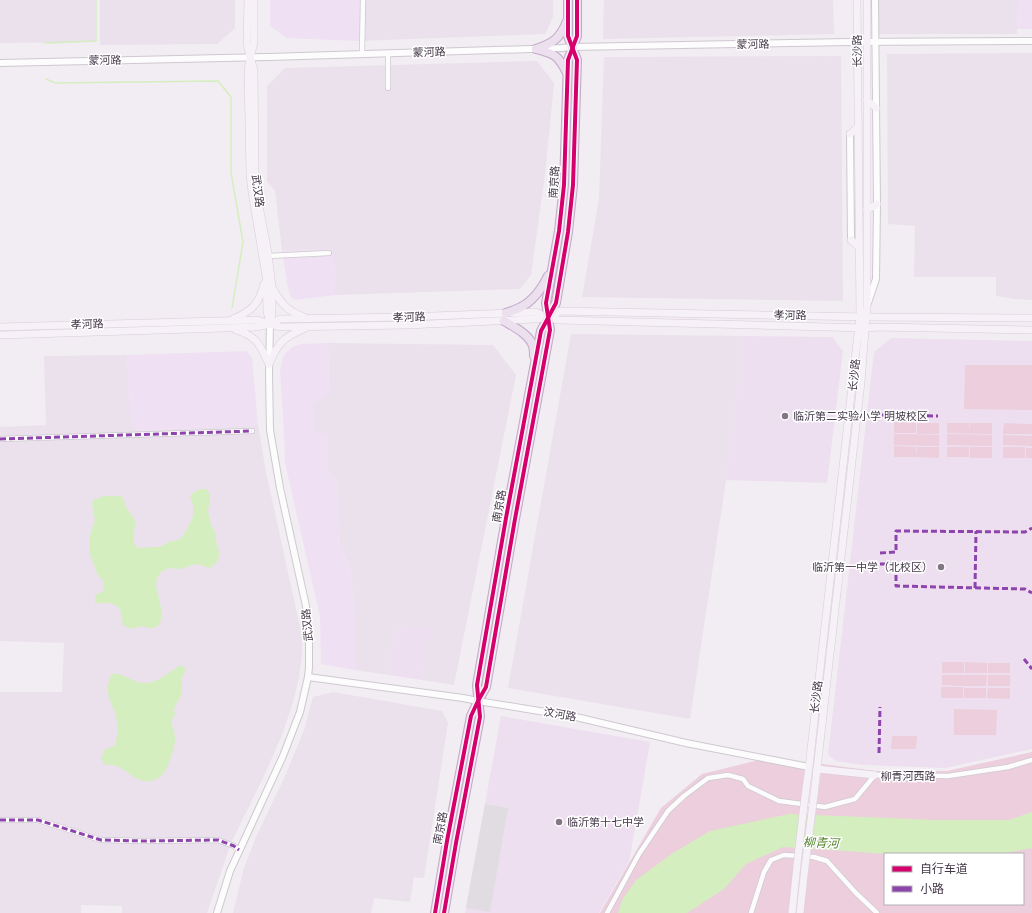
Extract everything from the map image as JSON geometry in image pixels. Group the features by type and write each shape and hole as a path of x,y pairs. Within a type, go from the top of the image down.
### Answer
{"highway":[{"name":"南京路","path":"444,913 480,717 478,685 506,518 541,331 556,303 568,232 573,185 577,60 568,36 568,0"},
{"name":"南京路","path":"435,913 471,716 486,687 550,330 546,303 559,230 564,185 568,60 577,36 577,0"},
{"path":"536,49 550,44 558,38 564,30 568,17"},
{"path":"536,49 549,52 558,57 568,75"},
{"path":"535,363 533,345 527,336 514,327 505,317 522,307 533,298 542,288 552,269"}],"main road":[{"name":"武汉路","path":"248,0 247,43 254,70 255,174 272,286 272,311 270,324"},
{"name":"武汉路","path":"254,0 254,43 248,71 250,174 266,276 267,311 270,324"},
{"name":"长沙路","path":"857,0 859,247 864,317"},
{"name":"长沙路","path":"792,913 813,724 862,328 867,305 867,0"},
{"path":"867,100 876,108"},
{"path":"850,134 858,127"},
{"path":"867,210 877,204"},
{"path":"851,240 859,247"},
{"path":"228,321 253,308 261,296 266,276"},
{"path":"272,286 285,307 295,314 310,319"},
{"name":"孝河路","path":"549,318 560,311 864,317 1032,318"},
{"name":"孝河路","path":"0,334 257,327 270,324 280,319 407,317 505,317 654,324 1032,330"},
{"name":"孝河路","path":"0,327 257,320 280,327 407,325 505,317"},
{"path":"269,364 275,351 283,340 291,334 308,326"},
{"path":"230,328 245,333 255,339 269,364"},
{"name":"长沙路","path":"800,913 861,382 862,328"},
{"path":"817,769 875,775"}],"street":[{"path":"362,54 363,0"},
{"path":"867,305 876,279 877,204 875,0"},
{"name":"蒙河路","path":"0,63 572,47 857,42 1032,41"},
{"path":"388,53 388,88"},
{"path":"850,134 851,240"},
{"path":"268,256 329,253"},
{"name":"武汉路","path":"217,913 230,870 283,756 300,712 308,677 309,644 306,606 280,488 270,430 270,324"},
{"path":"0,439 252,431"},
{"name":"汶河路","path":"308,677 463,698 576,717 686,743 809,767"},
{"name":"柳青河西路","path":"607,913 639,854 668,811 684,796 708,778 728,775 743,779 748,786 779,801 825,807 855,799 875,775 948,776 1008,767 1032,760"},
{"path":"0,820 38,820 101,840 218,840 234,846 239,850"},
{"path":"751,913 764,872 771,860 784,855 814,857 827,861 856,894 878,913"}],"shaded area":[{"path":"0,0 95,0 95,42 0,43"},
{"path":"100,0 235,0 235,28 217,44 100,45"},
{"path":"270,0 359,0 359,41 287,38 270,26"},
{"path":"359,0 553,0 553,17 545,34 359,41"},
{"path":"604,0 833,0 834,34 603,39"},
{"path":"878,0 1018,0 1017,34 878,34"},
{"path":"1018,0 1032,0 1032,29 1017,29"},
{"path":"1032,53 1032,300 996,296 996,277 914,277 915,226 888,224 887,54"},
{"path":"841,56 843,301 582,297 599,199 604,57"},
{"path":"537,61 554,83 545,175 531,275 520,289 335,295 334,249 282,250 275,191 267,181 267,86 285,68"},
{"path":"334,249 335,295 295,300 291,297 288,288 282,250"},
{"path":"571,334 744,336 726,480 690,719 508,688"},
{"name":"临沂第二实验小学 明坡校区","path":"744,336 832,337 843,351 827,483 726,480"},
{"name":"临沂第一中学（北校区）","path":"891,338 1032,341 1032,749 945,768 864,765 836,761 828,755 874,352"},
{"path":"328,343 493,345 516,375 454,685 422,680 430,629 395,626 389,675 355,670 355,621 350,565 340,547 336,479 327,470 328,434 314,432 314,403 329,393"},
{"path":"328,343 329,393 314,403 314,432 328,434 327,470 336,479 340,547 350,565 355,621 355,670 321,664 320,616 285,463 280,370 284,355 292,347 300,344"},
{"path":"246,351 252,358 258,425 140,431 131,426 127,355"},
{"path":"127,355 131,426 140,431 258,425 266,472 302,636 302,654 294,699 282,735 264,776 231,843 207,913 122,913 122,906 81,905 81,913 0,913 0,692 62,692 64,643 0,641 0,427 46,425 44,356"},
{"path":"965,365 1032,365 1032,410 964,409"},
{"path":"894,422 916,423 916,433 894,433"},
{"path":"917,423 939,423 939,434 917,434"},
{"path":"947,423 969,423 970,432 970,423 992,423 992,434 947,433"},
{"path":"1004,423 1026,424 1026,434 1003,434"},
{"path":"1026,424 1032,424 1032,434 1026,434"},
{"path":"894,434 939,435 939,446 894,445"},
{"path":"947,434 992,435 992,446 947,445"},
{"path":"1003,435 1032,436 1032,446 1003,445"},
{"path":"894,446 916,447 916,457 894,457"},
{"path":"917,447 939,447 939,458 916,457"},
{"path":"947,447 969,447 969,457 947,457"},
{"path":"970,447 992,447 992,458 970,458"},
{"path":"1003,447 1025,447 1025,458 1003,458"},
{"path":"1026,448 1032,448 1032,458 1026,458"},
{"path":"395,626 431,628 422,680 389,675"},
{"path":"942,662 964,662 964,673 942,673"},
{"path":"965,662 987,663 987,673 965,673"},
{"path":"988,663 1010,663 1010,673 988,673"},
{"path":"942,675 964,675 964,686 942,685"},
{"path":"964,675 987,675 986,686 964,686"},
{"path":"988,675 1010,675 1010,686 988,686"},
{"path":"941,687 963,687 963,698 941,698"},
{"path":"964,688 986,688 986,698 964,698"},
{"path":"988,688 1010,688 1010,699 987,698"},
{"path":"333,692 442,711 448,723 424,878 414,877 410,902 374,898 371,913 233,913 244,868 256,837 286,774 304,730 313,697"},
{"path":"954,709 997,710 996,735 954,735"},
{"name":"临沂第十七中学","path":"501,716 650,742 629,862 599,913 465,913"},
{"path":"892,736 917,736 916,749 891,749"},
{"path":"1032,752 1032,913 803,913 822,764 876,771 947,771"},
{"path":"763,759 805,766 788,913 600,913 661,808 702,774"},
{"path":"485,804 508,808 490,912 466,908"}],"water":[{"path":"200,489 206,489 210,494 208,511 211,525 215,532 219,552 217,562 210,568 196,564 180,569 169,568 161,572 157,578 156,586 162,612 160,624 155,628 142,626 136,628 125,627 123,625 120,609 118,607 110,603 95,603 96,595 103,591 104,585 103,580 98,576 90,554 90,535 95,520 92,504 93,500 104,496 121,496 136,522 134,538 136,547 160,547 169,542 178,540 183,536 193,516 193,505 190,496"},
{"path":"181,665 185,668 185,672 181,680 180,699 175,707 175,715 172,720 175,741 171,758 164,773 157,779 145,781 134,777 119,767 104,764 101,758 105,749 115,745 118,732 116,715 107,689 111,674 118,674 135,681 148,683 154,682"},
{"name":"柳青河","path":"1032,812 1032,848 1005,853 884,854 783,847 746,864 724,889 687,913 618,913 622,900 636,880 673,853 710,831 789,814 935,820 1009,820"}],"waterway":[{"path":"45,43 96,41 96,0"},
{"path":"46,79 55,83 218,81 231,97 231,173 243,242 232,308"}],"marked path":[{"path":"882,415 938,416"},
{"path":"0,439 252,431"},
{"path":"880,553 896,552 896,531 1025,532 1032,528"},
{"path":"975,588 976,531"},
{"path":"880,564 896,564 896,586 1025,589 1032,593"},
{"path":"1024,659 1032,669"},
{"path":"879,753 880,707"},
{"path":"0,820 38,820 101,840 218,840 234,846 239,850"}],"cycle path":[{"path":"444,913 480,717 477,685 506,518 541,331 556,303 568,232 573,185 577,60 568,36 568,0"},
{"path":"435,913 471,716 486,687 550,330 546,303 559,231 564,185 568,60 577,36 577,0"}],"place":[{"name":"临沂第二实验小学 明坡校区","path":"785,416"},
{"name":"临沂第一中学（北校区）","path":"941,567"},
{"name":"临沂第十七中学","path":"559,822"}]}
